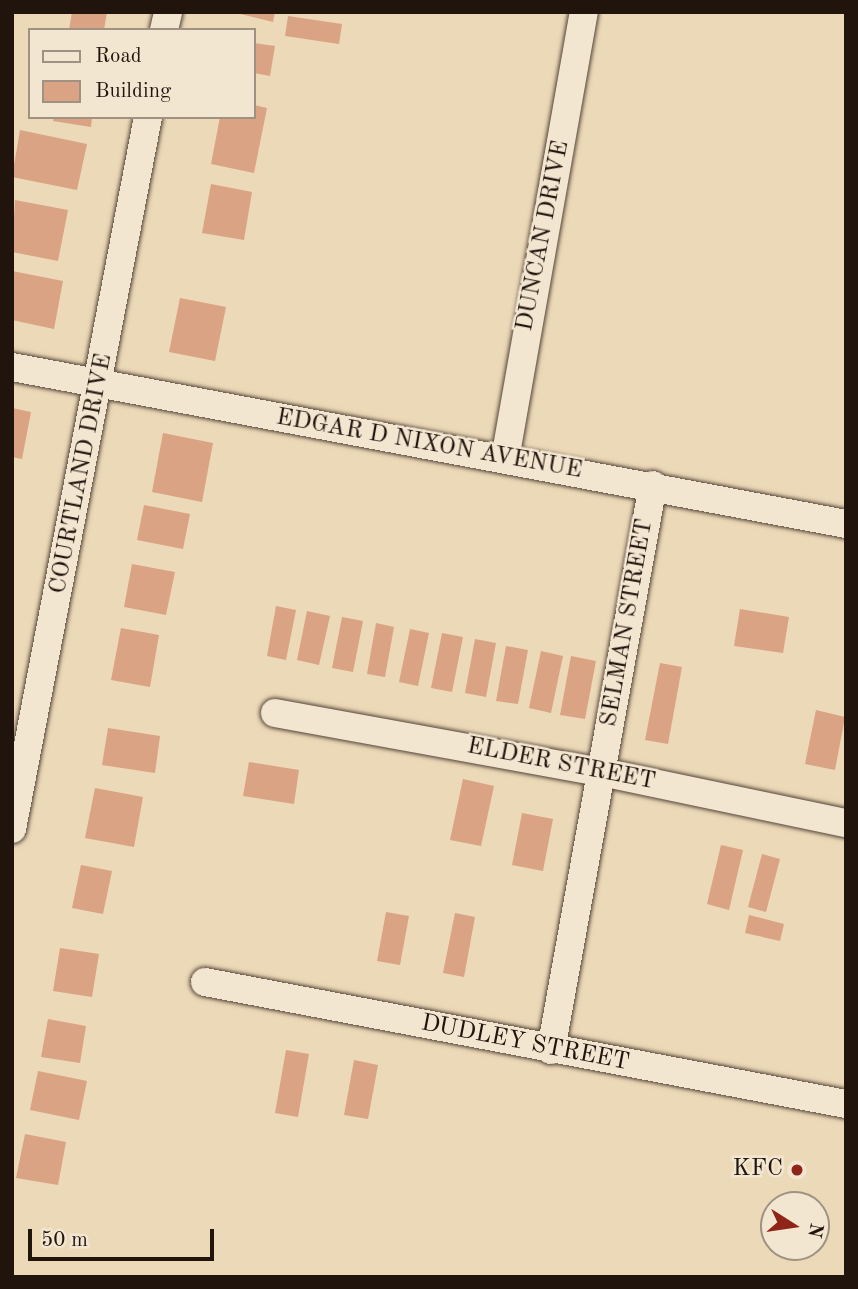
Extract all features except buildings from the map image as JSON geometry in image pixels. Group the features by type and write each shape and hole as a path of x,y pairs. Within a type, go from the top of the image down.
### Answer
{"street":[{"name":"DUNCAN DRIVE","path":"505,459 584,12"},
{"name":"COURTLAND DRIVE","path":"12,830 148,119"},
{"name":"EDGAR D NIXON AVENUE","path":"12,368 653,485 846,524"},
{"name":"SELMAN STREET","path":"551,1050 653,485"},
{"name":"ELDER STREET","path":"275,713 601,772 846,822"},
{"name":"DUDLEY STREET","path":"205,982 551,1050 846,1104"}],"place":[{"name":"KFC","path":"797,1170"}]}
